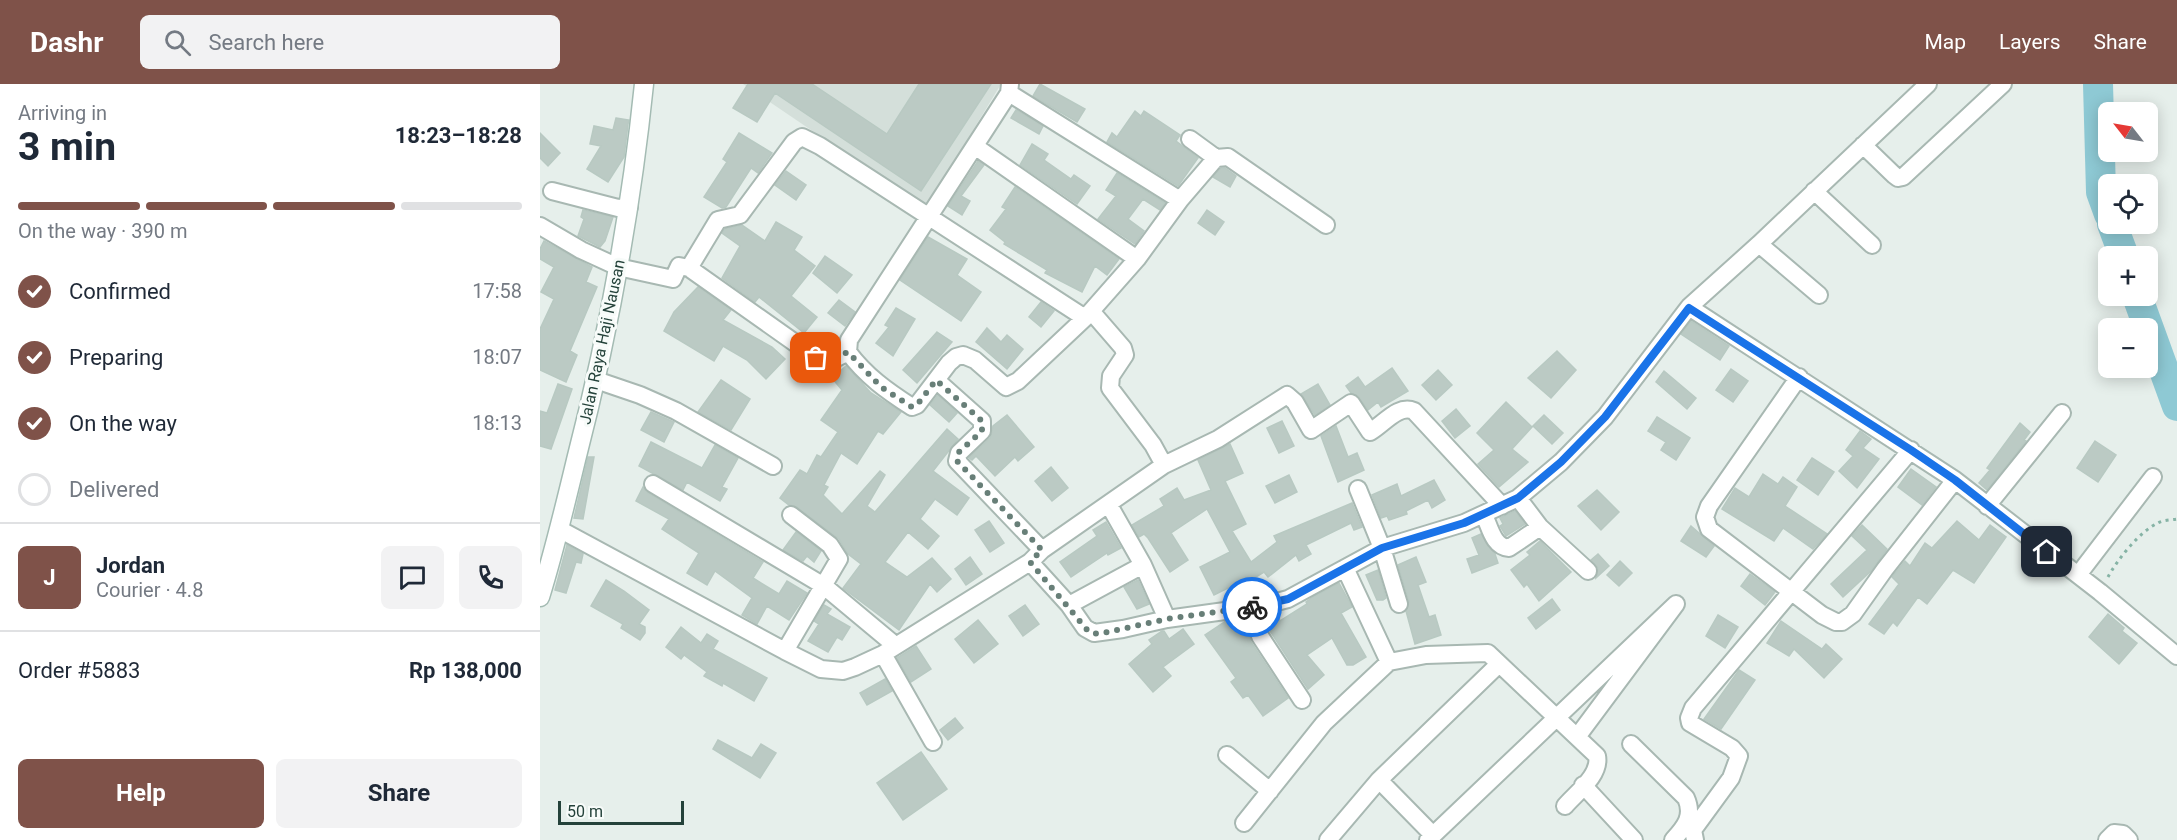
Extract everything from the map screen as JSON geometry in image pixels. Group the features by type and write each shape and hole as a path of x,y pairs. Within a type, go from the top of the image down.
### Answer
{"street":[{"name":"Jalan Raya Haji Nausan","path":"540,597 559,529 614,301 629,207 644,84"},
{"path":"936,380 982,421 982,431 958,453 957,461 1036,556 1085,628 1094,633 1123,629 1167,619 1251,607 1288,599 1382,548 1464,523 1518,498 1561,462 1605,417 1689,308 1928,84"},
{"path":"1863,145 1894,175 1898,178 1903,177 2003,84"},
{"path":"1180,200 1010,89 976,147 853,333 848,352 881,387 912,407 917,405 956,357 963,355 975,360 1000,384 1006,387 1012,385 1088,314 1137,259 1180,200 1216,158"},
{"path":"689,268 718,220 740,215 794,142 801,137 820,146 928,219 1088,314 1123,348 1125,355 1111,376 1110,388 1153,445 1164,465"},
{"path":"1190,139 1216,158 1228,157 1326,225"},
{"path":"976,147 1137,259"},
{"path":"552,191 618,208 629,207"},
{"path":"1814,191 1872,244"},
{"path":"542,230 618,267 673,279 680,266 689,268 822,362 831,361 848,352"},
{"path":"1759,244 1819,295"},
{"path":"1689,308 1955,480 2100,592 2177,656"},
{"path":"1799,377 1709,506 1705,517 1709,529 1828,619 1836,622 1848,619 1955,480"},
{"path":"596,380 640,395 676,411 773,466"},
{"path":"559,529 785,651 820,669 831,672 843,671 890,650 1036,556 1164,465 1218,439 1287,396 1294,402 1311,430 1351,403 1370,432 1406,408 1414,411 1502,506"},
{"path":"1988,506 2062,413"},
{"path":"1695,840 1693,830 1731,778 1739,756 1732,748 1690,723 1691,713 1911,450"},
{"path":"2078,575 2153,477"},
{"path":"653,484 824,586 890,650 933,742"},
{"path":"1358,489 1382,548 1399,604"},
{"path":"1518,498 1540,527 1588,571"},
{"path":"1109,505 1143,565 1167,619"},
{"path":"1484,514 1496,542 1503,548 1509,548 1540,527"},
{"path":"785,651 824,586 838,556 819,536 791,515"},
{"path":"1068,604 1143,565"},
{"path":"1345,568 1389,662"},
{"path":"1379,780 1430,837 1676,604 1577,737"},
{"path":"1251,607 1260,636 1302,700"},
{"path":"1244,823 1324,723 1389,662 1426,655 1488,653 1597,756 1598,762 1594,773 1564,806"},
{"path":"1328,840 1379,780 1499,664"},
{"path":"1631,744 1688,802 1690,809 1686,823 1673,840"},
{"path":"1227,755 1270,791"},
{"path":"1583,785 1634,840"},
{"path":"2107,840 2114,833 2119,833 2128,840"}],"path":[{"path":"2100,592 2113,567 2132,544 2157,523 2177,519"}],"shaded area":[{"path":"743,84 1001,84 926,208"}],"building":[{"path":"748,84 812,84 887,134 919,84 991,84 921,191 775,93 757,122 733,108"},
{"path":"1040,84 1085,109 1077,122 1033,96"},
{"path":"1016,110 1043,126 1039,134 1011,118"},
{"path":"1135,111 1141,116 1144,111 1180,135 1176,141 1198,158 1178,186 1107,142 1112,133 1117,137"},
{"path":"616,118 629,120 624,157 608,182 587,169 601,146 590,144 594,126 613,130"},
{"path":"540,133 560,153 548,166 540,158"},
{"path":"739,133 772,153 758,173 751,168 726,207 722,208 704,197 727,162 723,159"},
{"path":"1032,144 1048,154 1044,160 1071,179 1074,175 1090,186 1077,204 1020,165"},
{"path":"978,161 984,165 961,196 970,201 962,215 948,206"},
{"path":"1221,168 1225,168 1236,176 1230,187 1213,177"},
{"path":"786,171 806,185 796,200 775,185"},
{"path":"1117,173 1165,203 1160,210 1143,199 1128,219 1144,231 1135,244 1098,219 1116,196 1106,190"},
{"path":"1015,187 1119,259 1107,275 1095,266 1082,292 1045,273 1047,270 1004,244 1005,242 990,230 1006,209 1002,207"},
{"path":"583,210 613,217 605,241 600,247 578,236 584,219 581,217"},
{"path":"1207,210 1224,222 1215,235 1198,223"},
{"path":"776,222 802,237 794,250 815,266 791,296 817,317 804,333 759,297 755,302 722,278 740,246 722,233 725,229 742,225 765,241"},
{"path":"928,237 967,259 957,275 981,292 961,321 900,280"},
{"path":"544,241 592,267 586,282 597,287 570,351 577,355 566,382 540,370 540,329 554,299 541,292 554,267 540,259 540,249"},
{"path":"825,256 852,275 837,293 813,273"},
{"path":"698,287 731,310 723,320 772,347 785,359 766,379 747,360 723,346 714,361 664,331 674,312"},
{"path":"839,300 855,312 845,326 828,313"},
{"path":"1041,302 1054,311 1041,327 1029,317"},
{"path":"896,308 915,319 893,356 876,343 889,327 885,325"},
{"path":"1691,321 1729,346 1720,360 1681,334"},
{"path":"987,328 1001,342 1007,335 1023,349 1007,369 976,342"},
{"path":"937,332 952,342 917,383 903,370"},
{"path":"1557,351 1576,370 1551,398 1528,378"},
{"path":"846,366 871,393 901,412 883,434 878,431 857,464 841,453 824,485 828,487 823,495 842,514 880,471 885,475 867,506 875,512 947,429 958,439 933,471 969,498 957,515 935,499 920,519 939,536 928,549 908,532 885,562 907,577 932,558 951,579 937,592 930,584 899,630 843,588 861,564 848,554 839,539 797,507 789,505 780,498 800,470 807,474 817,455 821,457 838,432 821,420 842,390 832,378"},
{"path":"1392,368 1408,391 1381,407 1378,402 1368,410 1359,397 1351,393 1346,386 1358,377 1365,387"},
{"path":"1731,369 1748,381 1733,402 1716,390"},
{"path":"1438,370 1452,385 1436,400 1422,385"},
{"path":"1664,371 1696,398 1687,409 1656,382"},
{"path":"721,380 750,399 731,430 698,412"},
{"path":"558,384 572,389 551,449 540,446 540,411 547,413"},
{"path":"1318,384 1330,405 1315,415 1301,394"},
{"path":"938,395 957,413 949,422 930,405"},
{"path":"1506,402 1532,427 1512,449 1528,462 1499,487 1478,464 1494,450 1477,433"},
{"path":"1456,409 1470,426 1455,438 1442,421"},
{"path":"651,412 674,422 664,442 641,430"},
{"path":"1007,415 1034,447 1018,461 1015,457 995,476 976,456 972,460 969,458 990,438 993,426"},
{"path":"1544,415 1563,433 1552,444 1533,426"},
{"path":"1657,417 1690,438 1676,460 1661,450 1666,442 1648,431"},
{"path":"1282,421 1294,446 1279,453 1267,428"},
{"path":"2020,423 2030,432 2024,440 2026,441 1987,490 1979,483 1990,470 1987,468"},
{"path":"1336,426 1348,457 1357,453 1364,470 1338,482 1321,436"},
{"path":"1860,431 1871,439 1863,448 1879,459 1857,488 1839,471 1853,456 1846,450"},
{"path":"2095,441 2116,455 2098,482 2077,468"},
{"path":"651,442 702,468 715,445 738,458 722,487 727,489 720,501 687,482 683,490 639,466"},
{"path":"1230,444 1243,473 1225,481 1246,524 1232,531 1251,562 1277,542 1274,536 1352,503 1362,527 1354,530 1351,523 1306,545 1311,554 1299,561 1296,555 1268,577 1264,572 1246,583 1244,580 1214,595 1200,567 1230,552 1207,509 1171,533 1188,560 1170,572 1148,538 1144,534 1139,537 1132,525 1164,506 1160,499 1177,488 1184,500 1211,490 1198,460"},
{"path":"588,457 594,457 583,519 574,518"},
{"path":"1812,458 1834,472 1818,495 1797,480"},
{"path":"1051,467 1068,488 1052,501 1035,481"},
{"path":"1911,469 1936,487 1922,505 1898,487"},
{"path":"1763,474 1778,484 1783,477 1797,487 1785,506 1827,534 1813,549 1783,528 1774,541 1722,509 1735,488 1749,497"},
{"path":"1289,475 1297,492 1275,503 1266,486"},
{"path":"1434,480 1445,500 1432,508 1428,500 1406,511 1407,514 1389,520 1387,516 1381,518 1372,495 1397,484 1401,496"},
{"path":"643,487 648,493 763,562 753,578 779,594 787,581 807,593 789,620 767,606 757,624 742,615 752,598 715,571 707,585 687,573 699,553 662,529 669,519 636,501"},
{"path":"1597,490 1619,512 1601,530 1578,506"},
{"path":"1515,511 1525,524 1506,536 1500,526 1503,524 1500,518"},
{"path":"989,521 1004,543 990,552 975,530"},
{"path":"1957,521 1979,540 1990,525 2006,537 1974,583 1953,570 1927,604 1918,597 1897,626 1893,622 1884,634 1869,624 1899,584 1892,577 1905,561 1910,566 1925,543 1932,548"},
{"path":"1106,522 1121,548 1108,555 1107,553 1071,577 1060,562 1097,536 1093,530"},
{"path":"1862,525 1887,549 1871,571 1843,597 1831,584 1867,550 1852,536"},
{"path":"1691,526 1714,546 1706,557 1681,541"},
{"path":"796,532 821,551 814,562 807,556 803,561 783,550"},
{"path":"1481,534 1495,554 1498,563 1472,573 1467,559 1479,555 1472,538"},
{"path":"1540,541 1571,572 1539,601 1527,584 1524,587 1511,570 1530,555 1527,552"},
{"path":"567,545 583,554 581,563 576,562 566,593 555,590"},
{"path":"1598,554 1609,566 1596,578 1598,568 1591,560"},
{"path":"970,557 982,574 966,585 955,569"},
{"path":"1416,557 1426,582 1418,585 1429,617 1435,615 1441,635 1415,644 1406,611 1409,601 1398,565"},
{"path":"1620,561 1632,573 1619,586 1607,575"},
{"path":"1378,570 1386,598 1383,600 1377,600 1366,575"},
{"path":"1750,574 1775,592 1765,605 1741,586"},
{"path":"606,580 649,610 639,624 645,627 645,633 640,640 621,628 623,624 591,606"},
{"path":"1138,580 1149,604 1137,609 1124,587"},
{"path":"1339,583 1352,607 1341,613 1366,657 1353,665 1347,665 1332,638 1307,655 1324,675 1308,689 1270,631 1265,617 1276,613 1280,621 1307,604 1306,602 1313,597"},
{"path":"1552,599 1560,610 1536,629 1528,618"},
{"path":"824,605 831,609 827,614 850,627 842,640 837,637 828,652 808,641 819,624 814,621"},
{"path":"1025,605 1039,624 1023,636 1009,616"},
{"path":"2108,614 2124,628 2122,631 2137,643 2119,664 2089,637"},
{"path":"1718,615 1738,627 1725,648 1706,636"},
{"path":"1244,619 1251,642 1288,698 1263,716 1248,695 1243,698 1231,682 1236,678 1205,635 1226,621"},
{"path":"978,620 998,644 974,663 955,639"},
{"path":"1781,621 1822,649 1826,644 1842,659 1824,678 1794,649 1789,656 1767,643"},
{"path":"681,627 701,643 707,634 718,641 713,649 767,678 754,701 723,683 722,686 704,676 707,672 684,655 681,659 666,647"},
{"path":"1183,629 1194,644 1163,667 1171,676 1153,692 1129,664 1152,644 1149,640 1162,631 1169,639"},
{"path":"916,646 931,669 911,682 897,658"},
{"path":"1739,670 1755,680 1721,729 1704,719"},
{"path":"885,679 892,691 867,705 860,693"},
{"path":"955,718 963,728 948,740 940,730"},
{"path":"718,740 752,758 761,744 776,753 760,778 713,749"},
{"path":"921,752 947,789 903,820 877,783"}],"waterway":[{"path":"2098,84 2100,174"},
{"path":"2116,234 2120,246"},
{"path":"2141,306 2177,406"}],"way so far":[{"path":"816,358 826,362 848,352 881,387 912,407 917,405 936,380 982,421 982,431 958,453 957,461 1042,550 1030,562 1068,604 1089,632 1099,634 1167,619 1252,607"}],"route":[{"path":"1252,607 1288,599 1382,548 1464,523 1518,498 1561,462 1605,417 1689,308 1911,450 1955,480 2047,552"}]}
